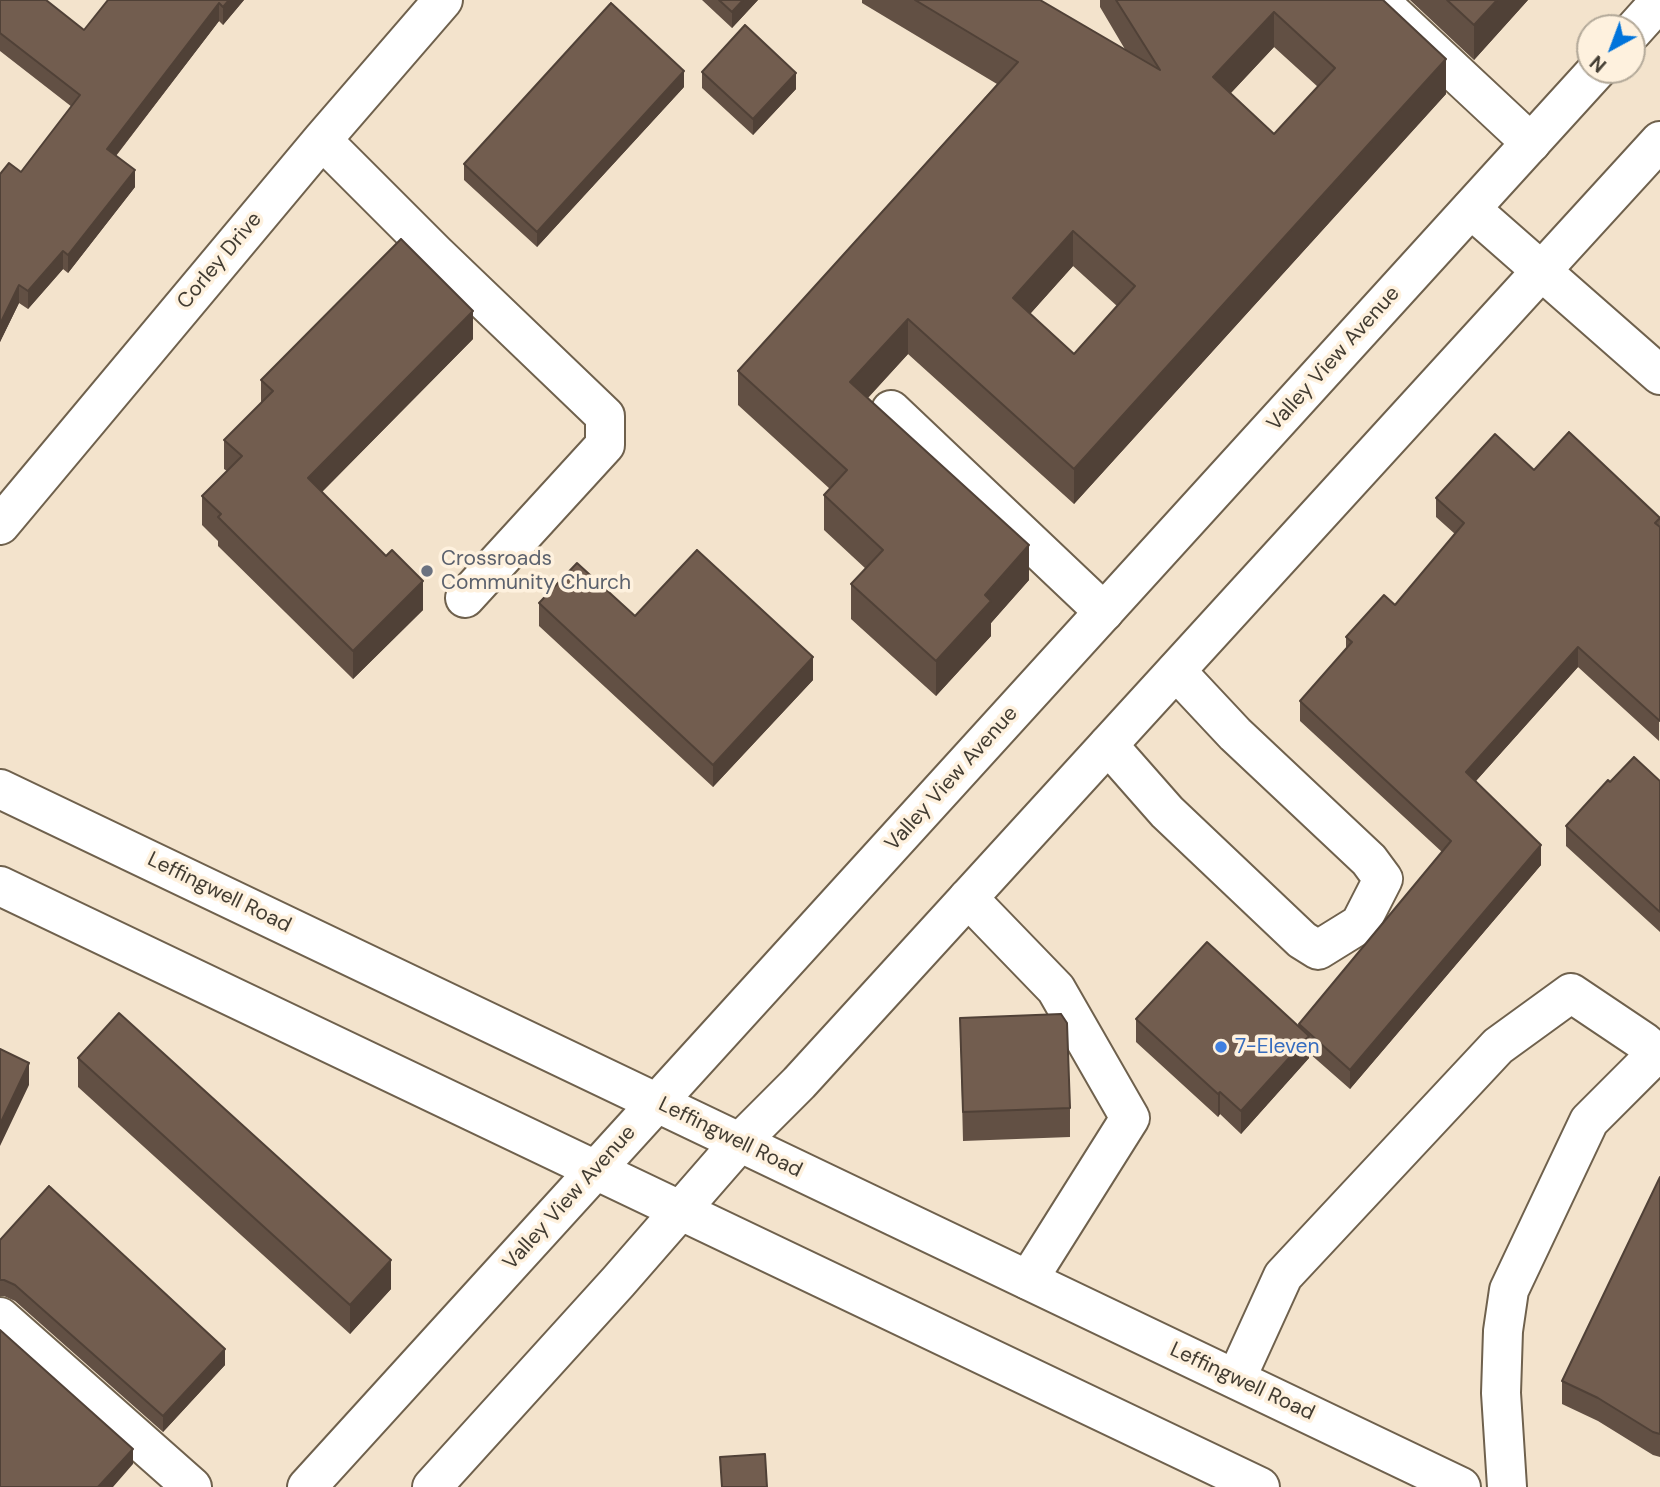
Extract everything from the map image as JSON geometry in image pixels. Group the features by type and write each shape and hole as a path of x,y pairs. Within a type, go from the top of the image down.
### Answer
{"main road":[{"name":"Corley Drive","path":"0,525 322,140 443,0"},
{"path":"1378,0 1531,143"},
{"path":"1646,16 1660,1"},
{"name":"Valley View Avenue","path":"307,1487 1584,84"},
{"path":"322,140 605,416 605,445 465,598"},
{"path":"432,1487 740,1142 799,1083 1660,141"},
{"path":"1471,209 1660,376"},
{"path":"891,411 1104,612"},
{"path":"1108,745 1167,812 1302,940 1318,950 1360,924 1383,879 1369,860 1235,734 1176,671"},
{"name":"Leffingwell Road","path":"0,789 1461,1487"},
{"path":"0,886 1260,1487"},
{"path":"968,898 1056,989 1130,1118 1028,1280"},
{"path":"1236,1379 1283,1276 1498,1046 1571,993 1659,1055 1589,1121 1509,1290 1503,1331 1501,1393 1507,1487"},
{"path":"0,1317 192,1487"}],"building":[{"path":"0,0 46,0 84,30 108,0 229,0 223,7 219,3 107,149 135,170 68,255 63,251 28,291 19,285 0,324 0,174 9,163 21,172 80,95 0,33"},
{"path":"719,0 743,0 732,12"},
{"path":"915,0 1040,0 1160,70 1116,0 1383,0 1446,59 1074,469 908,319 850,382 1029,545 985,595 991,601 936,661 851,584 883,550 824,495 847,470 738,371 1018,62","holes":["1274,12 1335,68 1274,134 1213,77","1073,231 1135,286 1074,354 1013,298"]},
{"path":"1447,0 1497,0 1474,25"},
{"path":"611,3 684,71 537,232 464,164"},
{"path":"745,25 796,73 753,119 702,72"},
{"path":"401,239 473,311 308,478 386,556 392,550 423,581 353,651 218,517 221,514 202,496 242,456 224,440 273,391 261,380"},
{"path":"1569,432 1660,518 1655,523 1660,527 1660,721 1578,647 1466,772 1541,845 1350,1070 1299,1024 1451,841 1300,701 1352,642 1346,637 1384,595 1395,605 1464,523 1436,498 1495,434 1534,470"},
{"path":"697,550 813,657 713,765 539,603 577,563 635,616"},
{"path":"1634,757 1660,781 1660,912 1566,826 1608,780 1610,782"},
{"name":"7-Eleven","path":"1207,942 1309,1036 1241,1111 1220,1092 1218,1094 1136,1019"},
{"path":"119,1013 391,1260 350,1305 78,1058"},
{"path":"1061,1014 1067,1023 1070,1108 963,1112 960,1018"},
{"path":"0,1049 29,1063 0,1124"},
{"path":"1660,1177 1660,1434 1598,1398 1562,1381"},
{"path":"49,1186 225,1349 163,1416 15,1285 0,1280 0,1240"},
{"path":"0,1330 133,1449 98,1487 0,1487"},
{"path":"765,1454 767,1487 722,1487 720,1457"}],"place":[{"name":"Crossroads Community Church","path":"427,571"},
{"name":"7-Eleven","path":"1221,1047"}]}
